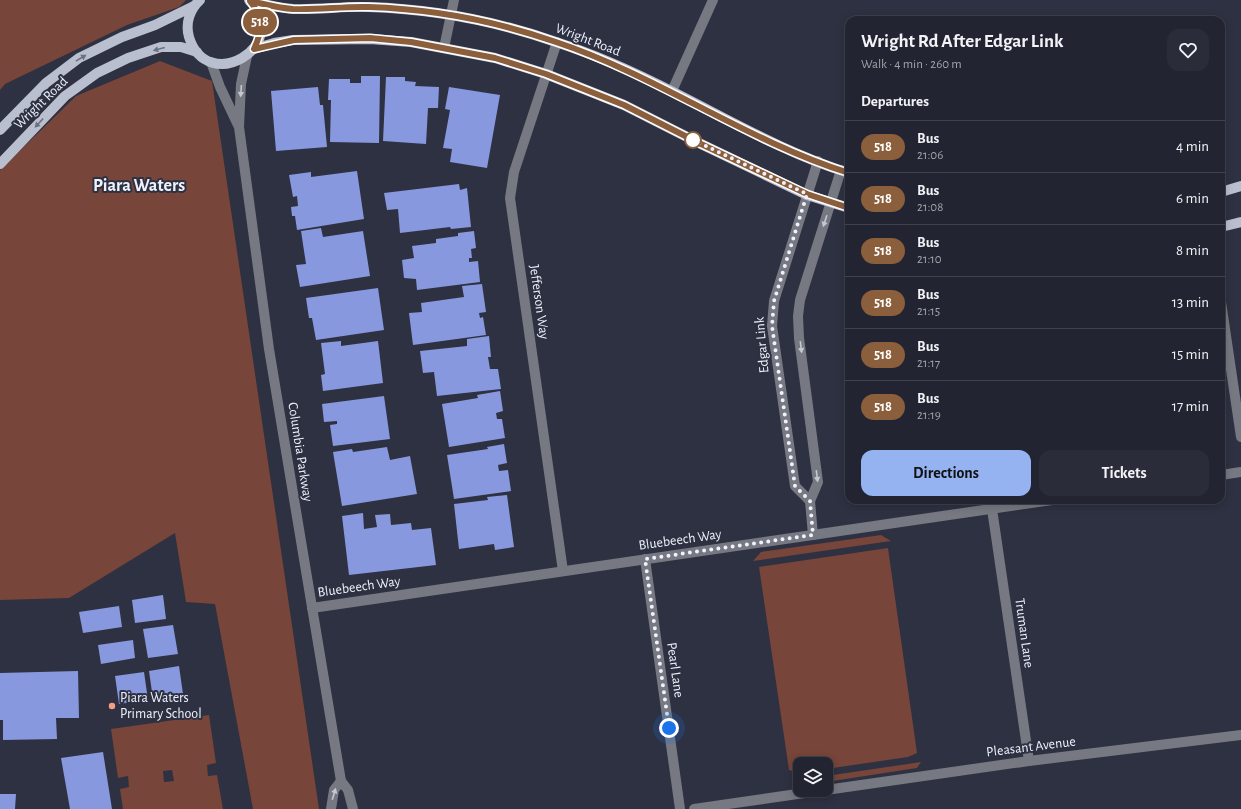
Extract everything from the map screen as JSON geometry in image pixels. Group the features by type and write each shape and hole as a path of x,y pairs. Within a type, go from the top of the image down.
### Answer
{"main road":[{"name":"Wright Road","path":"249,0 271,6 293,9 368,7 410,9 450,15 503,26 557,42 610,63 672,91 778,146 845,172"},
{"path":"197,3 189,15 187,25 191,44 197,52 211,62 230,64 239,61 250,52 259,40 260,24 256,9 249,0"},
{"name":"Wright Road","path":"0,130 46,83 80,58 122,37 155,25 197,3"},
{"path":"250,52 294,40 370,38 411,42 495,58 546,74 624,105 708,148 807,194 845,207"},
{"name":"Wright Road","path":"0,164 65,96 97,73 128,58 161,47 181,47 197,52"},
{"path":"1225,191 1241,186"},
{"path":"1225,226 1241,222"}],"street":[{"path":"444,48 454,0"},
{"path":"672,91 714,1"},
{"name":"Jefferson Way","path":"557,42 514,172 510,198 563,571"},
{"name":"Columbia Parkway","path":"250,52 241,84 239,127 269,349 341,781 348,790 353,809"},
{"name":"Columbia Parkway","path":"211,62 220,87 239,127"},
{"name":"Edgar Link","path":"810,501 795,486 772,326 774,301 818,161"},
{"path":"813,535 810,501 818,482 799,338 798,316 800,300 831,203 845,172"},
{"path":"1225,329 1241,437"},
{"path":"1225,474 1241,472"},
{"name":"Bluebeech Way","path":"312,608 1025,504"},
{"name":"Truman Lane","path":"992,509 1029,761"},
{"name":"Pearl Lane","path":"645,559 680,809"},
{"name":"Pleasant Avenue","path":"833,789 1029,761 1241,735"},
{"path":"331,809 334,790 341,781"},
{"name":"Pleasant Avenue","path":"694,809 793,795"}],"shaded area":[{"path":"0,0 186,0 179,7 127,25 5,84 0,90"},
{"path":"160,61 212,81 319,809 253,809 215,604 186,602 175,533 69,598 0,600 0,170 76,96"},
{"path":"881,535 891,541 753,561 761,552"},
{"path":"888,548 917,753 908,757 833,768 833,757 793,757 793,771 789,770 759,567"},
{"path":"209,715 216,763 207,765 208,776 217,775 223,809 123,809 120,789 129,787 128,776 118,778 111,729","holes":["172,770 174,781 164,782 163,771"]},
{"path":"921,762 917,768 833,781 833,775"}],"building":[{"path":"361,76 380,76 379,143 330,142 331,100 328,100 329,79 350,79 350,83 361,83"},
{"path":"386,77 405,77 405,81 416,82 415,86 439,87 438,108 428,108 426,144 383,141"},
{"path":"318,87 320,105 323,105 327,147 276,151 271,91"},
{"path":"449,87 500,95 487,168 450,162 452,149 443,148 450,110 445,109"},
{"path":"357,171 364,219 297,230 295,216 292,216 291,207 298,206 297,196 293,197 289,175 311,172 311,177"},
{"path":"459,184 460,190 467,188 471,227 451,229 450,227 400,233 398,209 387,210 384,193"},
{"path":"321,228 323,237 363,231 370,276 300,287 296,265 306,264 301,231"},
{"path":"474,231 476,248 471,249 472,258 469,258 469,262 478,261 480,282 417,290 416,279 404,278 402,260 414,258 412,246 436,243 436,239 458,236 458,233"},
{"path":"482,284 486,312 479,313 480,318 483,317 486,335 413,345 409,313 422,312 421,303 464,297 462,286"},
{"path":"378,288 384,330 316,340 312,318 309,318 306,298"},
{"path":"489,336 491,357 488,357 490,369 498,369 501,389 437,396 434,372 423,373 420,351 467,346 467,339"},
{"path":"341,341 341,346 378,341 383,383 323,391 321,375 325,374 321,343"},
{"path":"500,391 503,411 496,413 497,419 502,419 505,438 449,447 442,404 478,398 477,395"},
{"path":"384,396 390,439 333,446 330,425 337,424 337,421 324,422 322,404"},
{"path":"504,444 507,463 498,465 499,471 508,470 511,491 454,499 447,455 488,449 487,447"},
{"path":"387,447 390,460 410,456 417,494 342,506 333,452 352,449 353,452"},
{"path":"507,495 514,547 495,550 494,544 459,549 454,504 488,500 487,497"},
{"path":"363,513 364,529 377,527 375,515 390,514 391,525 411,523 412,530 431,528 436,565 349,575 342,516"},
{"path":"163,595 166,619 135,623 132,600"},
{"path":"119,606 122,627 83,633 79,612"},
{"path":"173,625 178,654 148,658 143,629"},
{"path":"133,640 135,658 101,664 98,645"},
{"path":"179,666 183,694 153,699 149,671"},
{"path":"78,671 79,718 56,718 57,739 3,740 3,720 0,720 0,673"},
{"path":"144,672 148,700 119,704 115,676"},
{"path":"103,752 112,809 70,809 61,758"},
{"path":"0,794 16,794 15,809 0,809"}],"bus line":[{"name":"518","path":"845,172 778,146 672,91 610,63 557,42 503,26 450,15 410,9 368,7 293,9 250,1 256,9 260,19 261,29 259,40 254,49 274,43 294,40 370,38 411,42 495,58 546,74 624,105 765,175 807,194 845,207"}],"place":[{"name":"Piara Waters Primary School","path":"112,706"}],"district":[{"name":"Piara Waters","path":"139,186"}],"route":[{"path":"669,728 645,559 813,535 810,501 795,486 772,326 774,301 807,194 689,138 693,140"}]}
